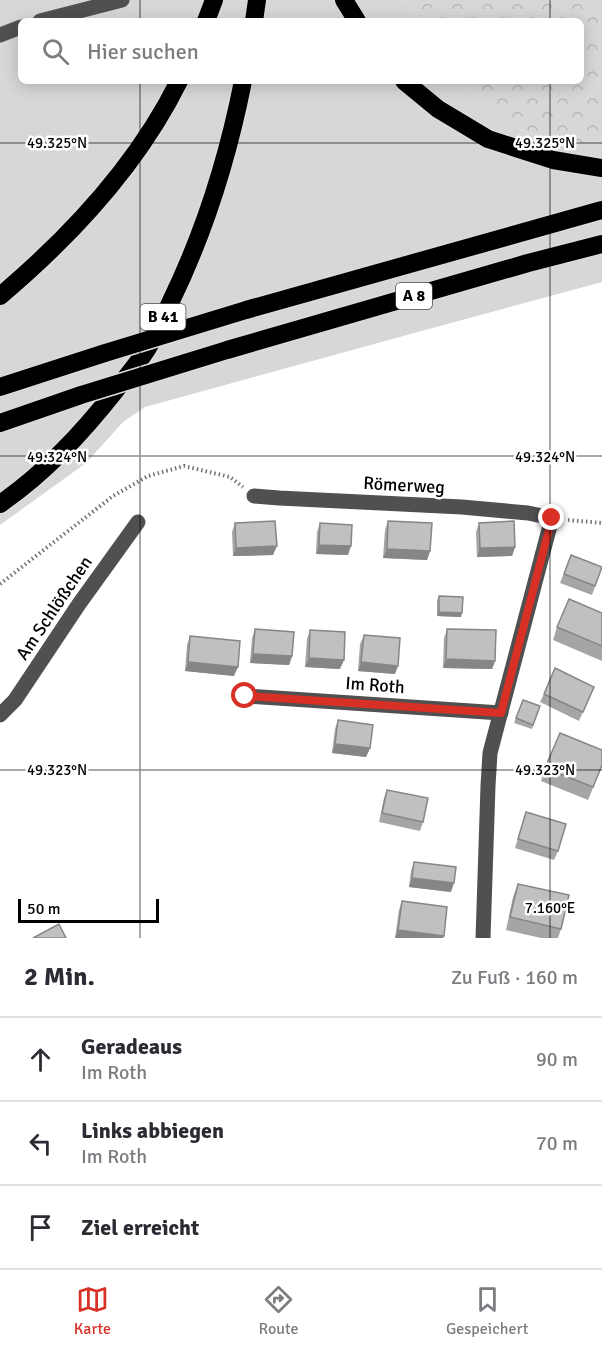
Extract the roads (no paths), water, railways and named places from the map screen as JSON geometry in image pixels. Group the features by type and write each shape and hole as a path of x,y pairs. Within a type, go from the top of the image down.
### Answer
{"highway":[{"path":"207,18 214,0"},
{"path":"254,18 257,0"},
{"path":"345,0 355,18"},
{"path":"0,296 33,268 88,211 135,154 178,84"},
{"name":"B 41","path":"0,504 63,452 90,423 150,345 197,245 218,181 242,84"},
{"path":"408,84 438,109 488,139 553,160 602,168"},
{"name":"A 8","path":"0,387 246,310 602,210"},
{"name":"A 8","path":"0,423 226,350 528,262 602,244"},
{"path":"0,382 45,372"}],"street":[{"path":"52,18 122,0"},
{"path":"0,35 18,28"},
{"name":"Römerweg","path":"254,496 473,508 528,513 552,518 501,713"},
{"name":"Am Schlößchen","path":"0,715 15,700 79,604 138,522"},
{"name":"Im Roth","path":"245,696 501,713"},
{"path":"483,938 489,764 501,713"}]}
